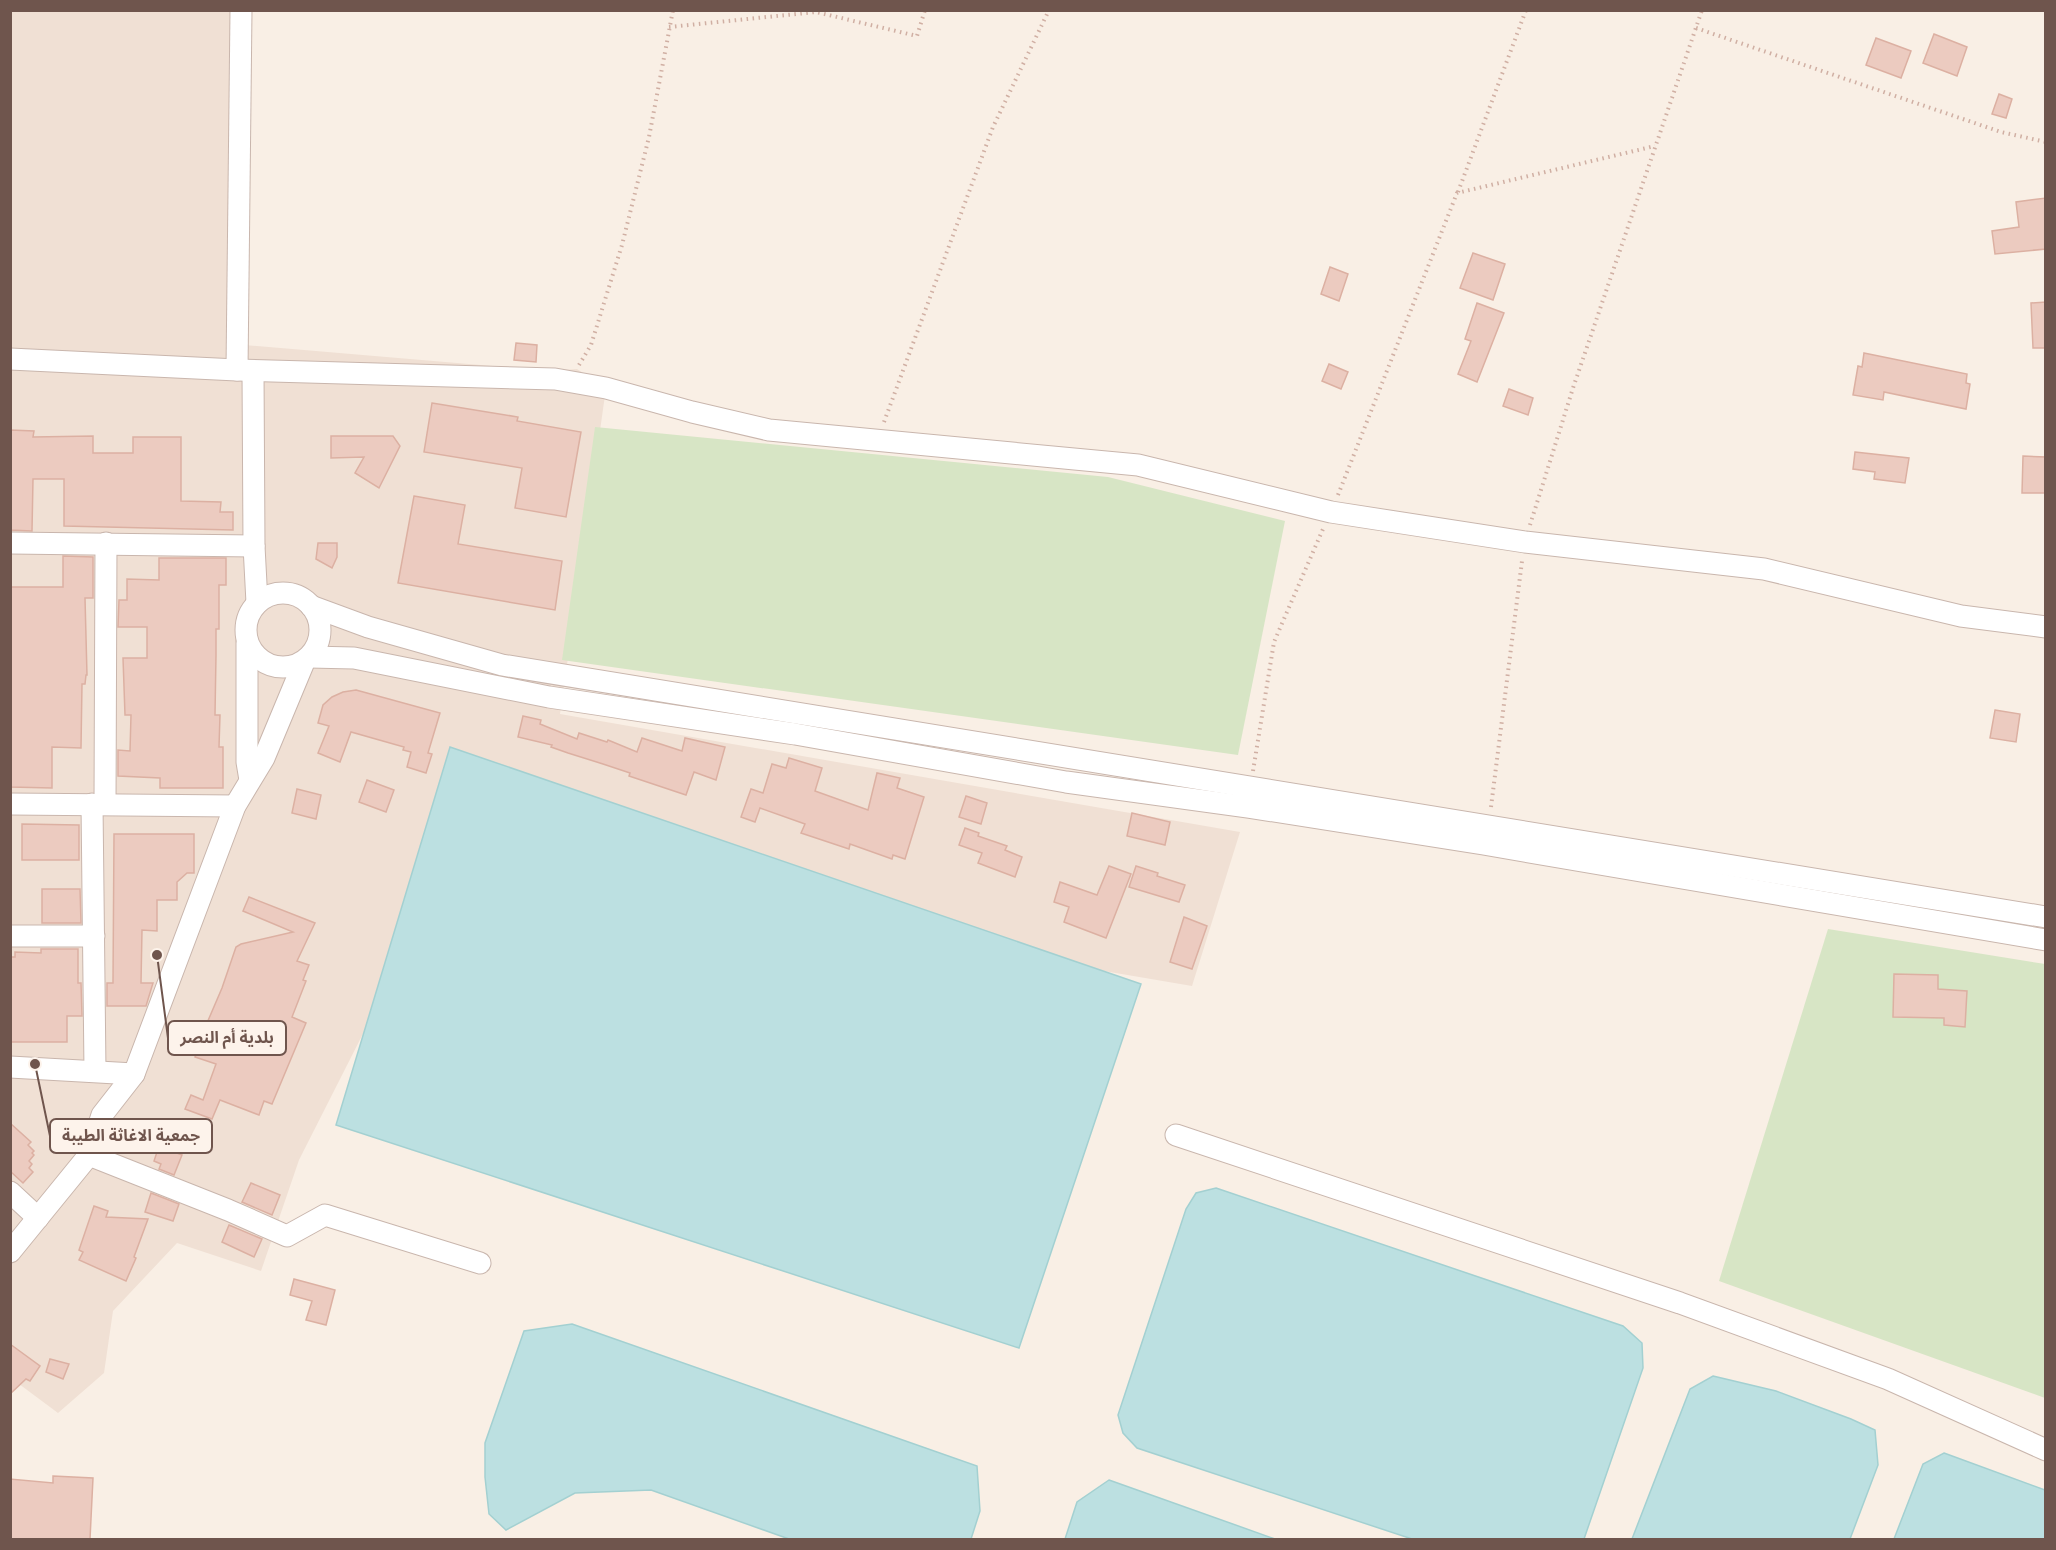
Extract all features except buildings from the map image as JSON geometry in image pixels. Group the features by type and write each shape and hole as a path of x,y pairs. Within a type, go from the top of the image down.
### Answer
{"street":[{"path":"241,10 245,370 257,603"},
{"path":"10,360 245,370 555,378 606,388 769,430 1138,465 1331,512 1525,542 1764,569 1961,616 2046,627"},
{"path":"10,543 254,546"},
{"path":"95,1071 94,936 106,543"},
{"path":"10,1252 89,1155 102,1115 134,1074 235,806 264,758 307,659 319,641 318,616 302,598 290,594 278,593 267,596 251,610 246,621 247,762 250,780"},
{"path":"311,606 368,627 502,665 2046,917"},
{"path":"247,643 260,660 270,666 282,668 294,667 307,659 354,658 549,697 795,734 1066,782 1248,807 1471,842 2046,940"},
{"path":"10,804 235,806"},
{"path":"10,936 94,936"},
{"path":"10,1067 134,1074"},
{"path":"1176,1135 1691,1307 1898,1383 2046,1450"},
{"path":"89,1155 287,1236 326,1215 480,1263"},
{"path":"10,1192 38,1218"}],"path":[{"path":"555,378 577,369 591,345 622,245 650,137 673,10"},
{"path":"669,27 816,12 918,36 925,10"},
{"path":"877,439 993,128 1049,10"},
{"path":"1250,786 1274,642 1331,512 1457,193 1526,10"},
{"path":"1489,825 1525,542 1573,388 1702,10"},
{"path":"1696,28 2001,132 2046,142"},
{"path":"1457,193 1655,146"}],"shaded area":[{"path":"11,11 250,11 244,345 550,371 577,369 606,388 560,714 1240,832 1192,986 451,860 299,1160 261,1271 177,1243 113,1311 104,1373 58,1413 11,1378"}],"green space":[{"path":"595,427 1108,477 1285,521 1238,755 562,660"},
{"path":"1828,929 2045,964 2045,1398 1719,1281"}],"water":[{"path":"450,747 1141,984 1019,1348 336,1125"},
{"path":"1216,1188 1623,1326 1642,1343 1643,1368 1584,1539 1412,1539 1137,1448 1123,1433 1118,1415 1186,1209 1196,1193"},
{"path":"572,1324 977,1466 980,1511 971,1539 789,1539 651,1490 575,1493 506,1530 489,1514 485,1477 485,1443 524,1331"},
{"path":"1713,1376 1776,1391 1875,1430 1878,1465 1850,1539 1632,1539 1690,1389"},
{"path":"1944,1453 2045,1490 2045,1539 1894,1539 1923,1464"},
{"path":"1109,1480 1275,1539 1065,1539 1077,1502"}],"place":[{"name":"بلدية أم النصر","path":"157,955"},
{"name":"جمعية الاغاثة الطيبة","path":"35,1064"}]}
